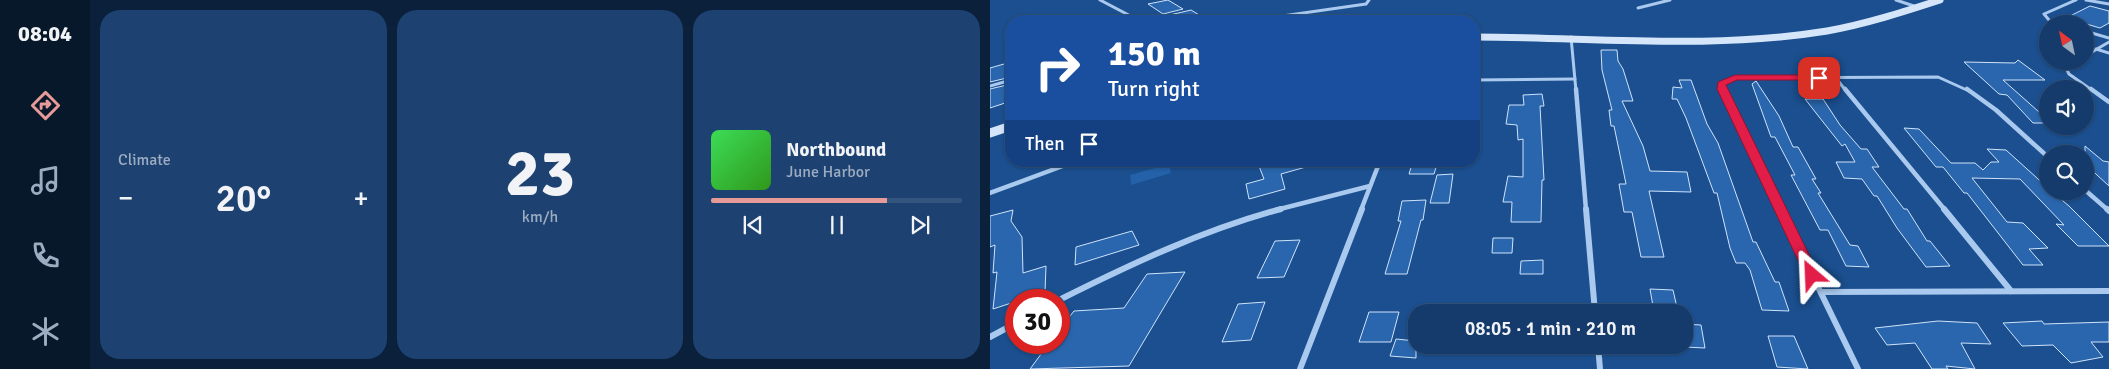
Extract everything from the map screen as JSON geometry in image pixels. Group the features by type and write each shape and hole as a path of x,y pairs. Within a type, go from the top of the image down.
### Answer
{"main road":[{"path":"1480,37 1571,36 1687,41 1765,38 1844,29 1921,8 1940,0"},
{"path":"990,133 1005,128"}],"street":[{"path":"1100,0 1129,15"},
{"path":"1290,15 1366,4 1369,0"},
{"path":"1638,8 1670,0"},
{"path":"1896,0 1921,8"},
{"path":"2045,15 2076,0"},
{"path":"2086,0 2109,4"},
{"path":"2094,34 2109,40"},
{"path":"1571,36 1595,304"},
{"path":"2096,49 2109,40"},
{"path":"2096,49 2109,53"},
{"path":"2067,70 2069,74 2109,102"},
{"path":"1858,369 1721,89 1721,84 1735,78 1938,77 1954,81 1968,89 2039,149"},
{"path":"1836,78 2011,291"},
{"path":"1480,80 1575,79"},
{"path":"990,86 1005,82"},
{"path":"990,193 1060,167"},
{"path":"1300,369 1378,167"},
{"path":"1070,295 1122,269 1214,230 1254,216 1370,186"},
{"path":"2094,198 2109,211"},
{"path":"1820,292 2109,291"},
{"path":"990,337 1005,329"},
{"path":"1599,354 1600,369"}],"shaded area":[{"path":"1158,167 1170,167 1171,173 1131,185 1130,175"}],"building":[{"path":"1168,0 1183,9 1163,14 1148,4"},
{"path":"2090,6 2109,11 2109,23 2100,28 2094,26 2094,15 2072,15"},
{"path":"1191,10 1199,15 1170,15"},
{"path":"1601,50 1617,50 1618,61 1623,69 1633,101 1622,101 1643,146 1650,171 1687,172 1691,192 1649,191 1664,257 1641,257 1632,212 1624,212 1619,184 1626,184 1614,126 1611,126 1609,110 1612,110 1602,70"},
{"path":"2018,60 2045,80 2003,80 2039,112 2039,123 2033,123 2007,95 1999,94 1964,62 2015,63"},
{"path":"1005,64 1005,78 990,82 990,68"},
{"path":"1679,80 1691,80 1707,124 1718,143 1753,242 1756,242 1775,282 1779,282 1789,311 1762,310 1750,270 1745,263 1736,263 1730,248 1717,193 1714,193 1677,99 1672,99 1673,87 1682,88"},
{"path":"1756,81 1779,116 1793,147 1798,147 1816,179 1812,179 1821,193 1818,193 1850,245 1858,246 1869,267 1846,266 1828,230 1820,230 1791,175 1795,175 1775,137 1771,137 1752,84"},
{"path":"1005,85 1005,103 990,108 990,89"},
{"path":"1542,94 1544,106 1540,106 1544,180 1542,180 1541,222 1511,222 1512,202 1503,202 1508,176 1523,177 1523,139 1518,140 1517,125 1506,124 1509,105 1524,105 1523,95"},
{"path":"1805,99 1823,99 1840,125 1861,149 1867,149 1879,167 1872,167 1904,209 1907,209 1927,241 1930,241 1950,266 1926,267 1897,228 1877,196 1874,196 1862,179 1844,178 1836,162 1855,162 1845,144 1842,146"},
{"path":"1904,128 1919,129 1951,163 1975,163 1983,170 1991,162 1999,162 1987,149 2006,150 2039,180 2039,199 2020,179 1972,178 2007,222 2023,223 2048,248 2029,249 2043,265 2023,265 1967,193 1964,193 1943,167 1936,167"},
{"path":"2094,154 2103,161 2109,162 2109,186 2094,172"},
{"path":"1259,167 1306,167 1281,174 1285,189 1249,199 1246,184 1264,179"},
{"path":"1411,167 1436,167 1434,174 1409,174"},
{"path":"1453,174 1449,203 1430,203 1437,175"},
{"path":"1426,200 1423,220 1421,220 1407,274 1385,274 1401,221 1398,221 1402,201"},
{"path":"2040,200 2062,200 2109,246 2078,246 2056,224 2064,225"},
{"path":"1013,210 1011,221 1022,237 1023,273 1046,266 1045,289 1005,289 1005,305 993,309 997,272 993,273 995,245 990,247 990,216"},
{"path":"1132,231 1139,245 1075,265 1076,247"},
{"path":"1493,238 1513,238 1512,253 1492,253"},
{"path":"1300,240 1284,277 1257,278 1275,241"},
{"path":"1543,260 1543,274 1520,274 1521,261"},
{"path":"1185,272 1129,366 1030,369 1041,354 1070,354 1070,316 1074,311 1124,308 1147,274"},
{"path":"1650,289 1673,290 1676,304 1653,304"},
{"path":"1265,302 1251,340 1222,342 1238,304"},
{"path":"1369,312 1399,312 1391,342 1359,342"},
{"path":"1938,321 1977,323 1991,344 1961,343 1975,369 1946,366 1948,369 1932,369 1915,343 1887,345 1875,328"},
{"path":"2042,321 2044,324 2109,322 2109,342 2091,342 2103,357 2071,363 2053,345 2022,346 2003,323"},
{"path":"1693,325 1701,325 1705,348 1693,347"},
{"path":"1768,336 1794,336 1808,369 1777,367"},
{"path":"1396,339 1408,340 1408,354 1416,354 1416,358 1390,356"}],"route":[{"path":"1812,275 1721,89 1721,84 1725,80 1735,78 1819,78"}]}
